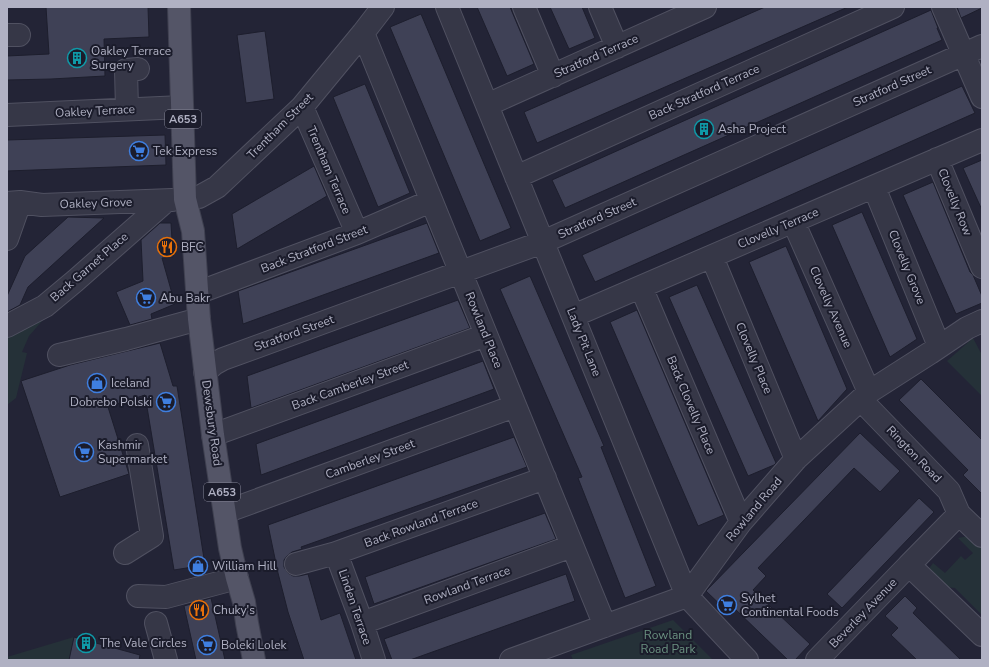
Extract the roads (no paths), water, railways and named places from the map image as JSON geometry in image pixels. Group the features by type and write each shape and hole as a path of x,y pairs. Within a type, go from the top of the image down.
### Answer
{"main road":[{"name":"Dewsbury Road","path":"179,7 183,199 192,231 205,372 230,548 244,602 254,660"},
{"name":"Dewsbury Road","path":"183,199 192,92 192,7"}],"street":[{"name":"Trentham Street","path":"183,199 217,187 302,107 363,34 383,7"},
{"name":"Lady Pit Lane","path":"447,7 687,596 747,660"},
{"path":"524,7 553,76"},
{"path":"600,7 617,47"},
{"name":"Back Stratford Terrace","path":"516,177 892,7"},
{"path":"944,7 973,50 982,97"},
{"name":"Stratford Terrace","path":"487,105 700,8"},
{"name":"Rowland Place","path":"363,34 605,626"},
{"name":"Stratford Street","path":"205,372 214,364 228,357 543,242 973,50"},
{"path":"127,109 126,70 138,69"},
{"name":"Oakley Terrace","path":"7,115 182,107"},
{"name":"Trentham Terrace","path":"302,107 357,234"},
{"name":"Clovelly Terrace","path":"573,316 982,140"},
{"name":"Clovelly Row","path":"938,159 982,267"},
{"name":"Clovelly Grove","path":"874,187 939,346"},
{"name":"Oakley Grove","path":"14,203 42,205 183,199"},
{"name":"Back Garnet Place","path":"7,326 45,306 75,281 183,199"},
{"name":"Back Stratford Street","path":"197,293 357,234 431,202"},
{"path":"7,239 14,203"},
{"name":"Clovelly Avenue","path":"793,222 865,396"},
{"name":"Clovelly Place","path":"712,257 796,459"},
{"name":"Back Clovelly Place","path":"641,287 741,522"},
{"path":"59,355 199,319"},
{"name":"Rowland Road","path":"687,596 741,522 796,459 865,396 967,328 982,321"},
{"name":"Back Camberley Street","path":"213,435 486,335"},
{"name":"Rington Road","path":"865,396 949,491 959,514"},
{"name":"Camberley Street","path":"225,512 515,406"},
{"path":"125,553 152,536 137,445"},
{"name":"Back Rowland Terrace","path":"296,564 336,554 544,478"},
{"path":"959,514 982,536"},
{"name":"Beverley Avenue","path":"817,660 959,514"},
{"name":"Rowland Terrace","path":"362,623 572,546"},
{"name":"Linden Terrace","path":"336,554 374,660"},
{"path":"909,565 982,635"},
{"path":"138,596 166,597 237,578"},
{"path":"511,660 687,596"},
{"path":"156,623 166,660"}],"place":[{"name":"Oakley Terrace Surgery","path":"77,58"},
{"name":"Asha Project","path":"704,129"},
{"name":"Tek Express","path":"139,151"},
{"name":"BFC","path":"167,247"},
{"name":"Abu Bakr","path":"146,298"},
{"name":"Iceland","path":"97,383"},
{"name":"Dobrebo Polski","path":"166,402"},
{"name":"Kashmir Supermarket","path":"84,452"},
{"name":"William Hill","path":"198,566"},
{"name":"Sylhet Continental Foods","path":"727,605"},
{"name":"Chuky's","path":"199,610"},
{"name":"The Vale Circles","path":"86,643"},
{"name":"Boleki Lolek","path":"207,645"}],"park label":[{"name":"Rowland Road Park","path":"668,642"}]}
